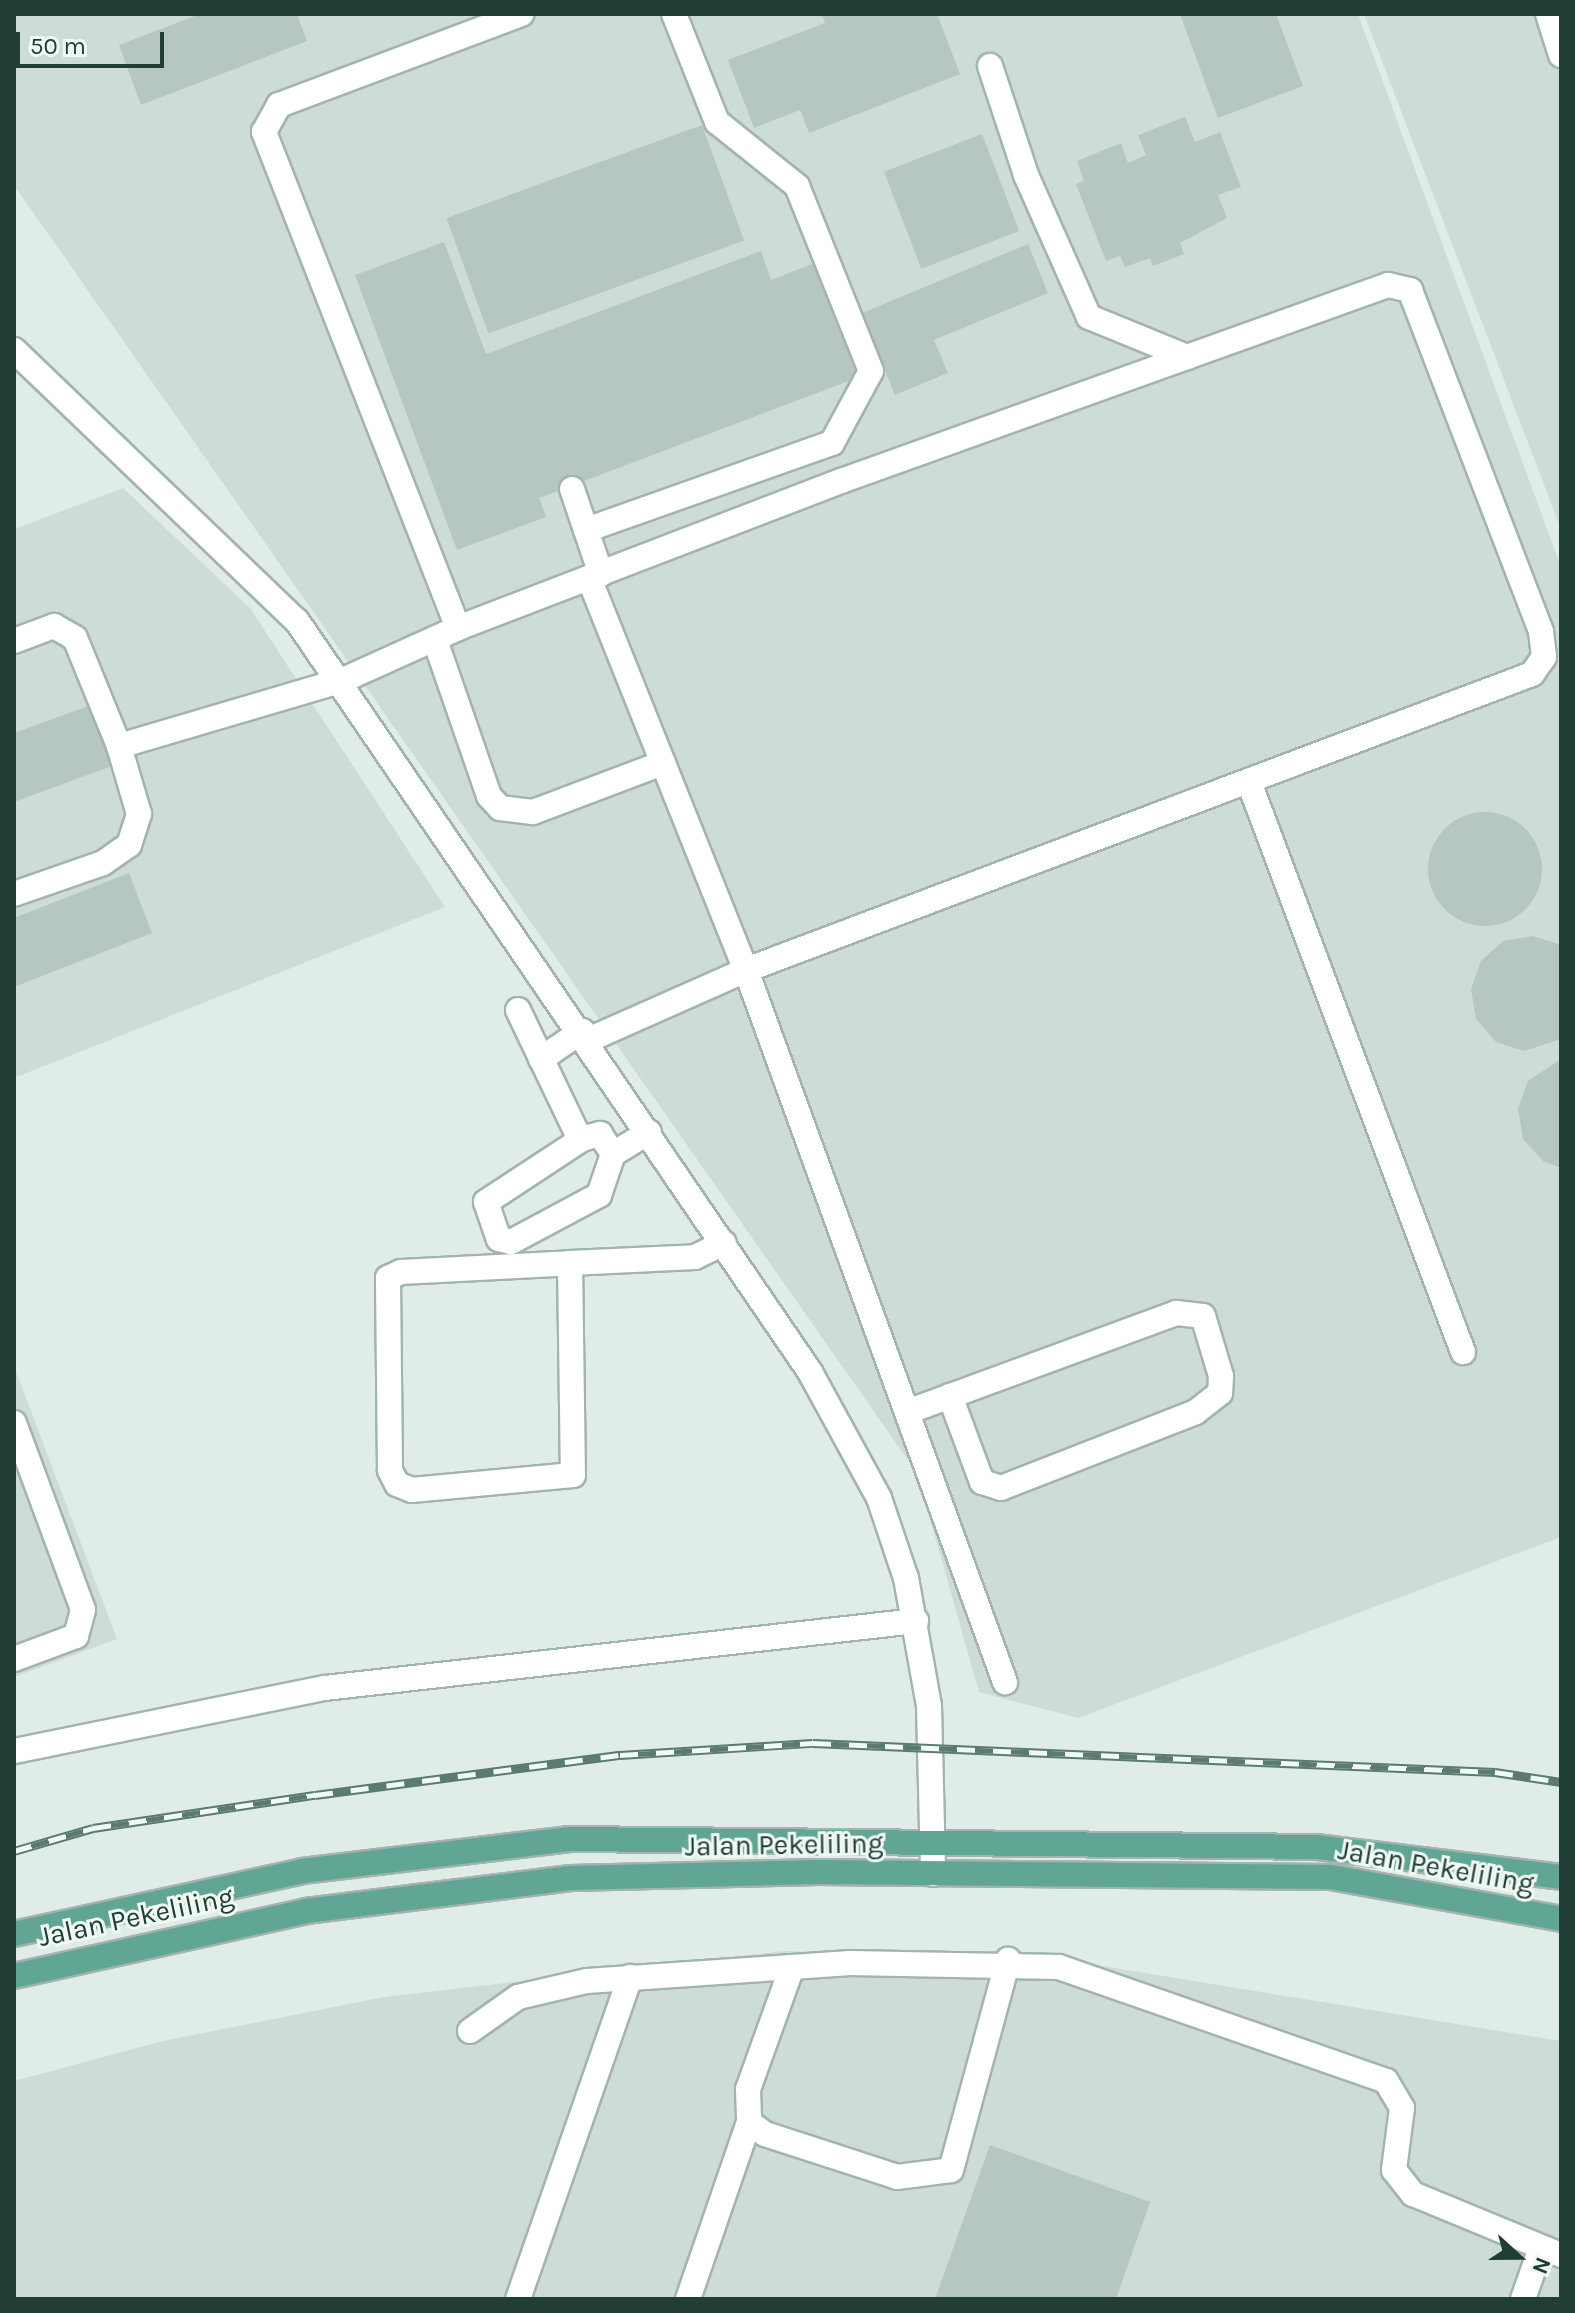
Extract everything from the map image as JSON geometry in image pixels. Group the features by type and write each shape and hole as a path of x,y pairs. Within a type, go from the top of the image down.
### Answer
{"main road":[{"name":"Jalan Pekeliling","path":"14,1934 302,1871 570,1839 934,1840 1317,1847 1561,1877"},
{"name":"Jalan Pekeliling","path":"14,1976 306,1911 571,1878 933,1874 1331,1877 1561,1919"}],"street":[{"path":"458,628 264,132 279,105 521,14"},
{"path":"586,530 832,443 867,384 868,359 797,186 717,122 674,14"},
{"path":"1548,14 1561,55"},
{"path":"990,66 1026,175 1089,317 1187,357"},
{"path":"119,746 343,680 458,628 841,481 1388,285 1410,290 1545,646 1540,666 1522,680 746,970 585,1036 541,1059"},
{"path":"14,350 297,621 343,680 810,1372 879,1498 916,1621 929,1706 933,1874"},
{"path":"832,443 841,481"},
{"path":"572,489 586,530 595,576 663,763 746,970 1005,1682"},
{"path":"14,641 54,626 75,638 119,746 139,814 129,845 103,863 14,894"},
{"path":"435,640 489,796 500,808 533,812 663,763"},
{"path":"1249,782 1463,1352"},
{"path":"518,1010 582,1139"},
{"path":"613,1154 600,1134 582,1139 486,1202 499,1239 511,1242 599,1195 613,1154 649,1132"},
{"path":"570,1263 573,1475 412,1490 397,1484 389,1441 388,1278 570,1263 695,1257 724,1243"},
{"path":"907,1412 950,1396 1191,1311 1203,1316 1221,1376 1220,1393 1196,1412 1001,1488 982,1482 950,1396"},
{"path":"14,1423 83,1610 76,1636 14,1659"},
{"path":"14,1751 325,1688 916,1621"},
{"path":"749,2122 765,2134 897,2177 951,2170 1008,1960"},
{"path":"470,2031 518,1997 630,1977 792,1967 1008,1960 1096,1976 1386,2081 1402,2108 1392,2151 1401,2181 1431,2204 1551,2252 1523,2299"},
{"path":"688,2299 749,2122 748,2089 792,1967"},
{"path":"518,2299 630,1977"}],"shaded area":[{"path":"14,14 1358,14 1561,567 1561,1537 1078,1718 979,1692 917,1473 14,185"},
{"path":"1364,14 1561,14 1561,529"},
{"path":"123,488 250,608 445,907 14,1078 14,529"},
{"path":"14,1366 117,1639 14,1677"},
{"path":"786,1951 1072,1961 1561,2041 1561,2299 14,2299 14,2081 163,2041 384,1997"}],"building":[{"path":"200,14 297,14 307,41 141,105 119,45"},
{"path":"822,14 937,14 960,74 809,133 800,110 754,128 728,60 825,23"},
{"path":"1180,14 1276,14 1303,86 1218,118"},
{"path":"1185,117 1195,142 1220,132 1241,187 1218,195 1227,218 1180,243 1184,254 1153,266 1150,258 1125,267 1120,256 1106,261 1076,184 1084,181 1077,161 1121,143 1128,163 1146,155 1138,135"},
{"path":"702,125 744,241 488,334 446,218"},
{"path":"982,134 1019,231 921,269 884,172"},
{"path":"444,242 486,354 761,251 771,280 825,259 867,374 539,498 546,517 457,550 355,275"},
{"path":"1028,244 1048,293 934,340 948,373 895,395 862,313"},
{"path":"91,705 112,766 14,802 14,733"},
{"path":"1485,812 1507,817 1525,829 1537,847 1542,869 1537,891 1525,909 1507,921 1485,926 1463,921 1445,909 1433,891 1428,869 1433,847 1445,829 1463,817"},
{"path":"129,873 152,933 14,987 14,918"},
{"path":"1533,936 1561,945 1561,1039 1524,1051 1496,1042 1476,1019 1471,989 1481,961 1503,941"},
{"path":"1561,1059 1561,1168 1543,1161 1523,1139 1518,1109 1528,1081"},
{"path":"990,2145 1150,2202 1116,2299 935,2299"}],"railway":[{"path":"14,1851 93,1828 315,1795 620,1755 813,1743 1495,1772 1561,1782"}]}
